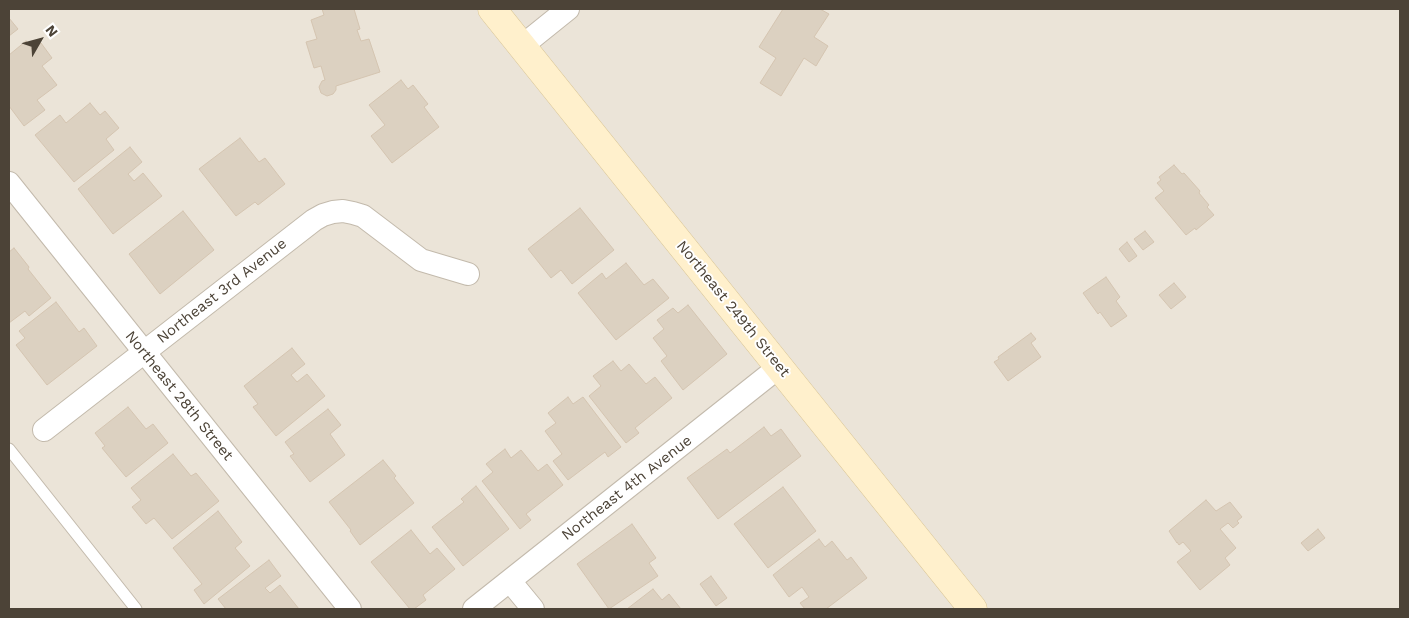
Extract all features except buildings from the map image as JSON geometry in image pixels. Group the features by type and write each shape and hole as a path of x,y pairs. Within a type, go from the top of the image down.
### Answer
{"street":[{"name":"Northeast 249th Street","path":"492,9 973,609"},
{"path":"522,46 568,9"},
{"name":"Northeast 28th Street","path":"9,183 350,609"},
{"name":"Northeast 3rd Avenue","path":"44,430 143,351 323,215 343,211 363,216 421,260 468,274"},
{"name":"Northeast 4th Avenue","path":"474,609 779,367"},
{"path":"510,581 533,609"}],"lane":[{"path":"9,450 136,609"}],"shaded area":[{"path":"9,9 1400,9 1400,609 9,609"}]}
